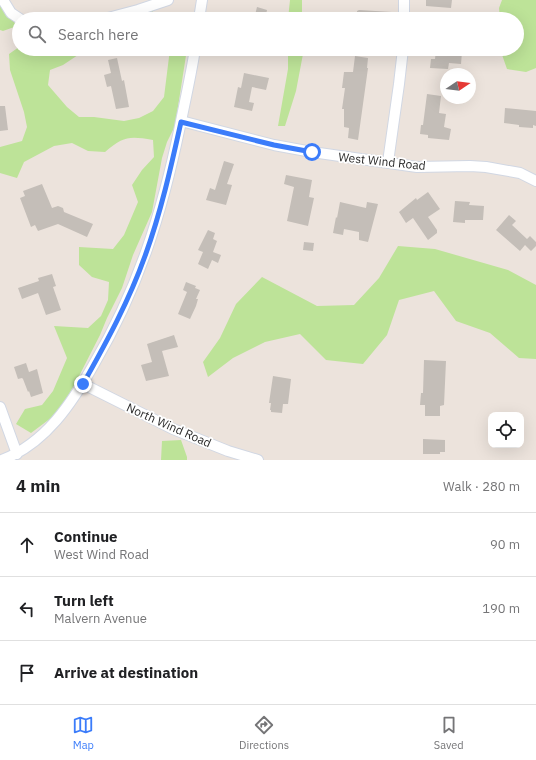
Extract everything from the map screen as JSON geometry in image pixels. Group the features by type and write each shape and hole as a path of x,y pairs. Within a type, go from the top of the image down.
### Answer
{"street":[{"path":"2,0 12,14"},
{"path":"130,12 168,0"},
{"path":"200,12 202,0"},
{"path":"404,0 404,12"},
{"path":"2,460 17,454 32,445 51,427 83,384 118,320 145,257 170,174 194,56"},
{"path":"388,162 402,56"},
{"name":"West Wind Road","path":"181,122 312,152 417,167 486,167 520,173 536,181"},
{"name":"North Wind Road","path":"83,384 173,429 228,451 258,460"},
{"path":"0,407 17,454"}],"green space":[{"path":"290,0 302,0 302,12 289,12"},
{"path":"502,0 536,0 536,68 526,72 507,69 502,56 524,56 524,12 499,12 499,8"},
{"path":"0,3 12,19 12,28 3,31 0,30"},
{"path":"12,52 12,56 76,56 63,65 50,70 48,85 67,107 79,117 94,117 124,121 139,118 153,111 164,97 169,56 186,56 175,126 167,142 162,158 152,212 133,255 122,288 100,335 59,412 31,433 16,424 25,409 42,405 53,391 67,358 54,326 88,328 101,316 108,300 109,282 92,277 79,265 79,247 113,249 124,235 138,202 132,185 142,170 154,157 153,140 127,138 105,152 88,151 72,143 54,146 24,162 17,178 0,173 0,147 22,141 27,127 24,112 10,70 9,54"},
{"path":"288,56 303,56 296,91 285,126 278,126 288,69"},
{"path":"398,246 435,249 508,270 536,285 536,359 519,358 490,333 456,321 434,291 399,300 387,335 363,364 326,360 300,334 265,342 233,358 208,377 203,362 220,338 236,304 262,277 317,306 354,305 379,278"},
{"path":"181,440 187,460 161,460 162,441"}],"building":[{"path":"426,0 452,0 451,8 426,6"},
{"path":"257,7 267,10 267,12 256,12"},
{"path":"359,10 392,12 357,12"},
{"path":"355,56 368,58 368,68 358,140 348,138 349,128 344,127 344,109 342,109 345,88 342,88 344,72 353,72"},
{"path":"435,56 462,56 461,64 449,63 448,68 430,68 431,59 435,59"},
{"path":"117,58 122,81 124,80 129,107 116,109 111,86 107,87 104,75 111,73 108,60"},
{"path":"244,73 269,78 266,90 252,87 249,102 254,103 252,111 234,107 238,87 241,88"},
{"path":"427,94 440,96 439,113 446,114 444,127 451,129 449,140 428,138 428,135 420,134 421,125 423,125"},
{"path":"0,106 5,106 8,130 0,131"},
{"path":"505,108 536,111 536,126 533,125 533,128 519,127 519,125 504,123"},
{"path":"224,161 234,164 227,184 232,185 226,205 206,200 210,188 215,190"},
{"path":"286,175 312,180 309,197 314,198 308,226 287,221 294,187 284,184"},
{"path":"42,184 52,208 58,206 63,208 64,212 93,224 87,237 58,224 38,231 35,225 31,227 20,198 25,196 23,191"},
{"path":"428,192 440,209 428,217 437,230 437,233 428,240 413,218 406,223 399,212 416,198 417,200"},
{"path":"455,201 470,202 469,205 484,206 483,220 465,220 465,223 453,222"},
{"path":"340,202 366,208 367,202 378,204 368,242 359,240 359,232 344,229 343,235 333,233"},
{"path":"509,215 516,221 512,225 527,239 530,236 536,242 536,246 531,251 525,245 520,251 496,230"},
{"path":"208,230 215,233 213,239 217,241 213,252 221,255 218,263 212,260 208,269 198,264 203,252 198,250"},
{"path":"304,242 314,243 313,251 303,250"},
{"path":"52,274 56,286 53,287 61,310 46,315 38,293 22,299 18,288 39,281 38,278"},
{"path":"186,282 196,286 195,288 200,290 196,299 198,299 196,306 190,319 178,314 187,292 183,290"},
{"path":"174,335 178,347 162,351 169,376 146,381 141,365 152,362 147,344"},
{"path":"424,360 446,361 444,405 440,406 440,416 425,416 425,405 420,405 421,393 423,393"},
{"path":"26,363 29,372 37,369 43,393 31,397 23,379 18,379 14,367"},
{"path":"273,376 291,379 288,404 283,404 282,413 271,412 270,410 271,403 269,403"},
{"path":"423,439 445,440 445,452 440,452 440,454 423,454"}],"route":[{"path":"83,384 118,320 145,257 163,202 181,122 274,145 312,152"}]}
